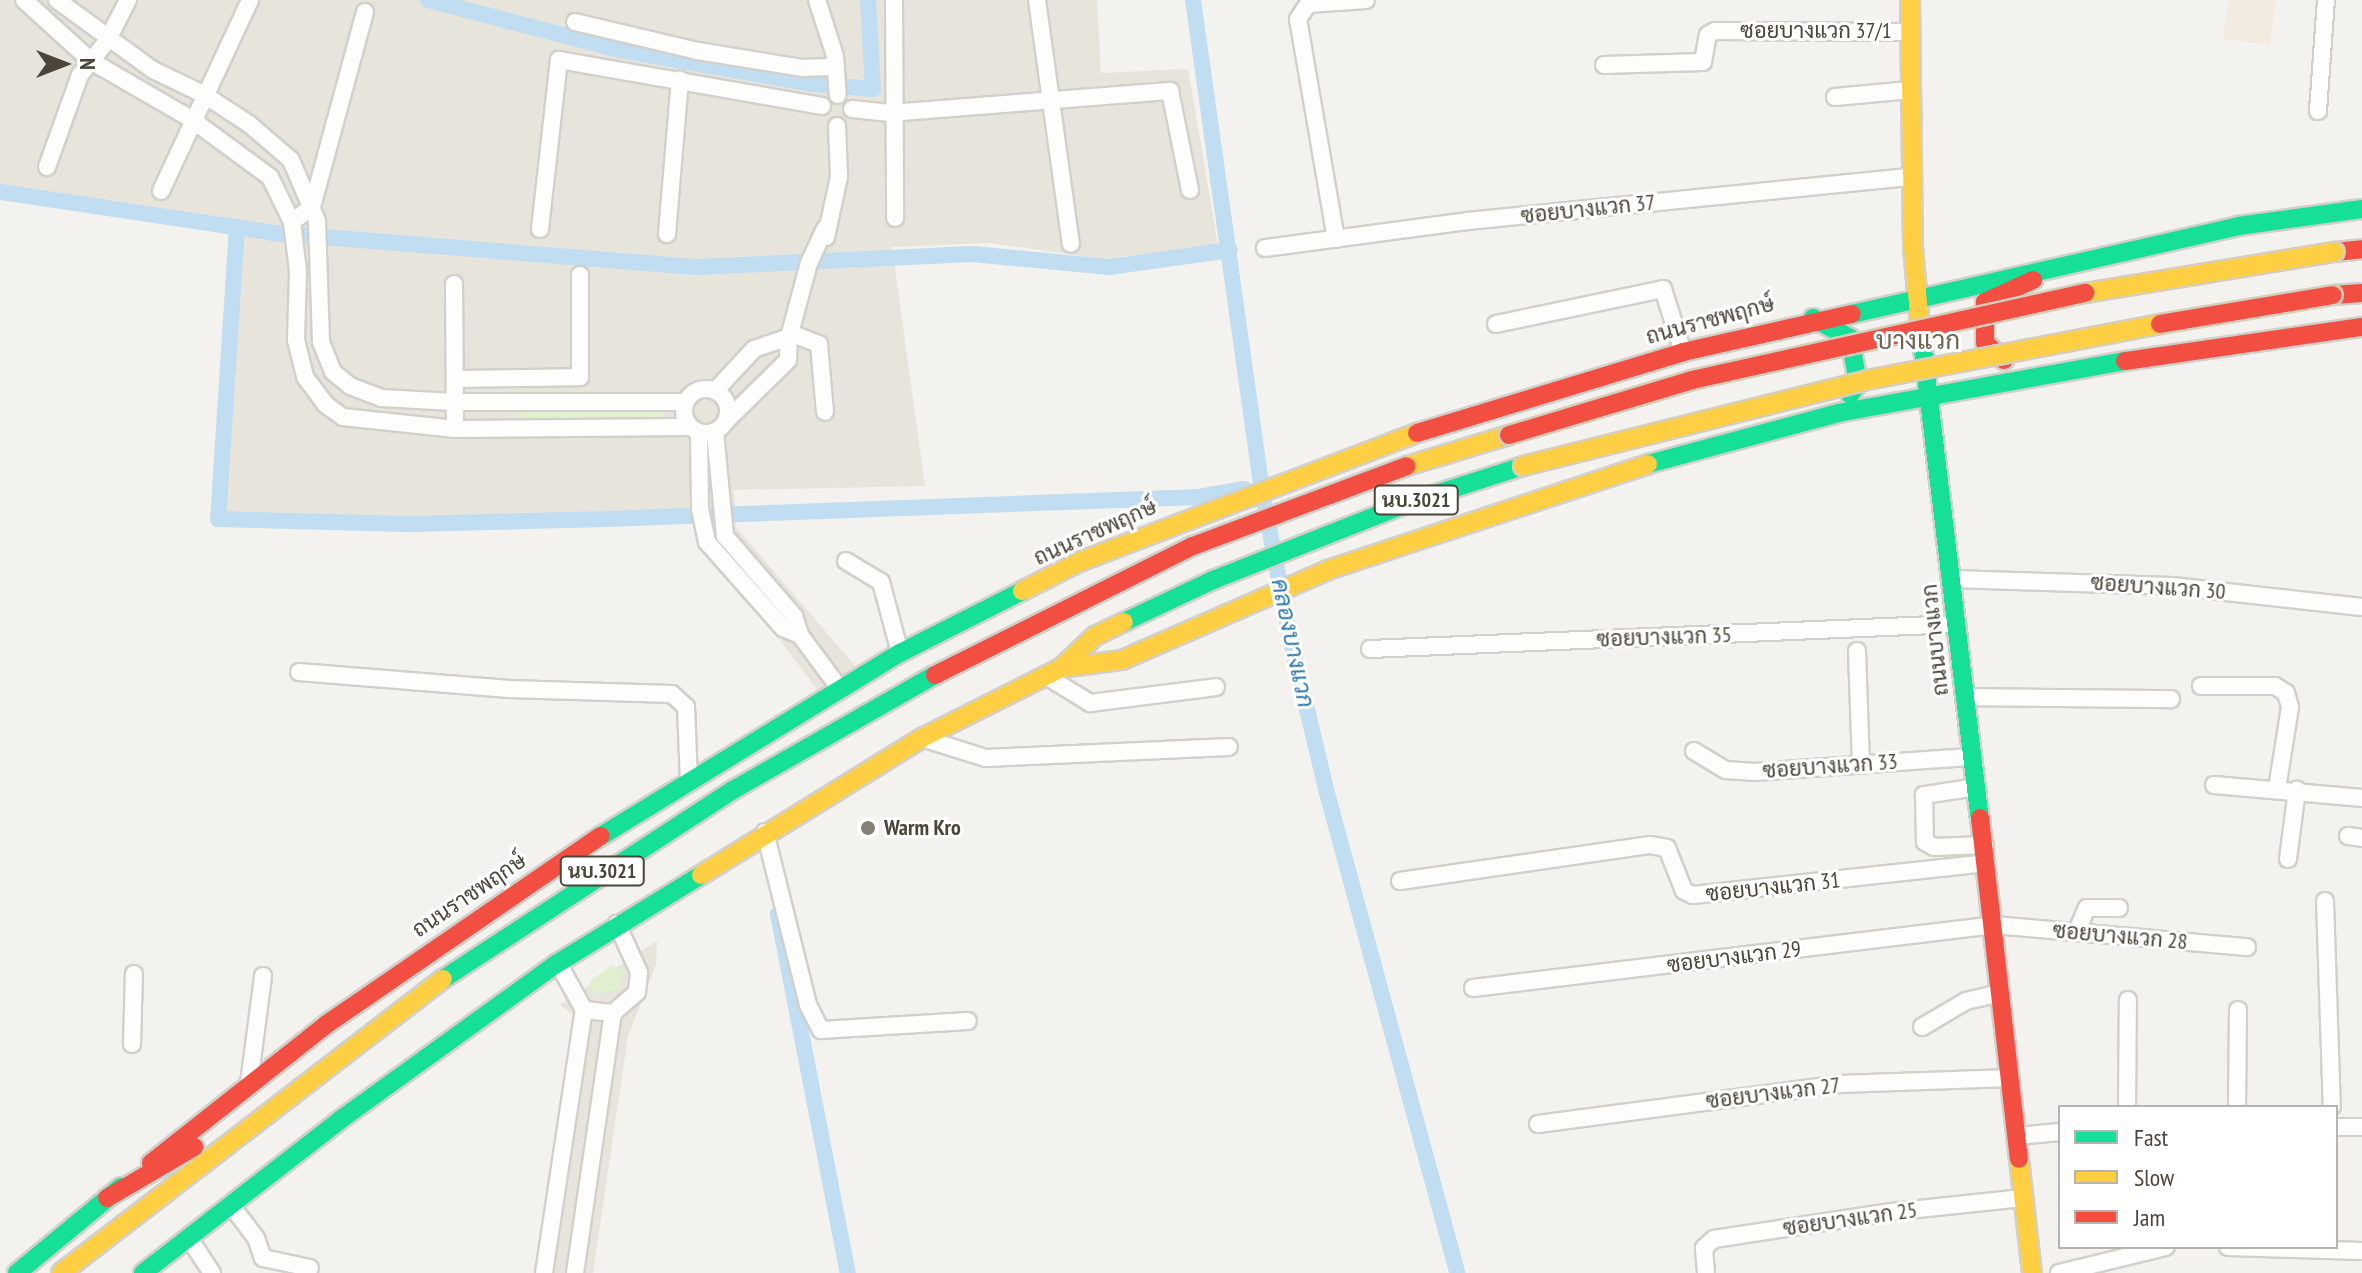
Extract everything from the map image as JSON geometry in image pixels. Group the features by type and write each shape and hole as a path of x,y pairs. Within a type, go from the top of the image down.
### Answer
{"main road":[{"name":"ถนนบางแวก","path":"1910,0 1911,177 1916,295 1986,854 2032,1273"},
{"name":"ถนนราชพฤกษ์","path":"17,1273 249,1083 497,904 689,781 900,653 1079,562 1284,478 1449,421 1683,352 1813,318 2238,226 2362,209"},
{"name":"นบ.3021","path":"61,1273 285,1094 481,952 733,790 960,661 1193,546 1301,504 1509,435 1692,380 2098,290 2362,249"},
{"path":"2081,260 1994,295 1985,302 1983,335 1996,358 2017,363 2097,364"},
{"name":"นบ.3021","path":"149,1270 423,1058 617,924 922,738 1054,672 1113,625 1213,580 1408,503 1523,466 1867,380 2102,333 2333,295 2362,293"},
{"path":"1813,318 1843,332 1857,354 1858,383 1838,413"},
{"name":"นบ.3021","path":"1054,672 1122,660 1230,616 1328,570 1598,477 1838,413 1926,393 2097,364 2362,327"},
{"path":"107,1198 285,1094"}],"street":[{"path":"24,0 91,61 191,119 270,177 292,222 298,271 296,340 305,377 325,404 343,417 455,429 707,428 788,360 789,335 839,177 837,126"},
{"path":"57,0 107,41 203,94 291,160 315,214 321,272 321,342 333,372 350,386 381,398 455,402 685,402 701,389 715,391 727,407 707,428 700,509 707,542 783,628 800,635"},
{"path":"47,167 80,75 107,41 128,0"},
{"path":"161,191 191,119 250,0"},
{"path":"817,0 836,67 838,95 852,109 890,113 1170,91 1190,190"},
{"path":"894,0 890,113 895,218"},
{"path":"1037,0 1071,244"},
{"path":"1336,239 1298,19 1308,4 1366,0"},
{"path":"2318,111 2326,0"},
{"path":"315,214 365,12"},
{"path":"575,22 698,51 802,68 836,67"},
{"name":"ซอยบางแวก 37/1","path":"1604,65 1703,62 1708,35 1715,31 1910,32"},
{"path":"540,229 559,60 822,106 838,95"},
{"path":"667,234 680,80"},
{"path":"1835,97 1910,90"},
{"path":"822,106 825,120 837,126"},
{"path":"837,126 850,118 852,109"},
{"name":"ซอยบางแวก 37","path":"1265,248 1911,177"},
{"path":"292,222 315,214"},
{"path":"456,379 580,377 580,275"},
{"path":"454,284 455,429"},
{"path":"1496,324 1663,289 1683,352"},
{"path":"715,391 754,349 789,335 819,344 825,412"},
{"path":"685,402 684,417 707,428"},
{"path":"707,428 725,536 794,616 800,635 840,689"},
{"path":"846,561 881,582 900,653"},
{"name":"ซอยบางแวก 30","path":"1952,579 2172,586 2362,607"},
{"name":"ซอยบางแวก 35","path":"1370,649 1957,624"},
{"path":"1857,651 1861,764"},
{"path":"299,672 509,689 672,694 686,707 689,781"},
{"path":"1054,672 1090,703 1216,687"},
{"path":"2201,686 2275,686 2286,693 2290,707 2277,789"},
{"path":"1966,697 2171,699"},
{"path":"922,738 986,758 1229,747"},
{"name":"ซอยบางแวก 33","path":"1694,751 1715,766 1738,772 1972,757"},
{"path":"2214,785 2362,798"},
{"path":"1977,787 1924,795 1925,842 1934,847 1986,854"},
{"path":"2288,859 2297,790"},
{"path":"765,832 808,1005 821,1030 968,1021"},
{"name":"ซอยบางแวก 31","path":"1400,881 1650,845 1667,848 1684,891 1693,895 1986,854"},
{"path":"2325,901 2332,1105"},
{"path":"2077,931 2087,908 2119,908"},
{"path":"575,1273 613,1013 637,992 639,972 617,924"},
{"name":"ซอยบางแวก 28","path":"1994,925 2247,947"},
{"name":"ซอยบางแวก 29","path":"1473,988 1994,925"},
{"path":"544,1273 584,1010 558,963"},
{"path":"132,1044 134,974"},
{"path":"249,1083 263,976"},
{"path":"1922,1027 1966,1001 2001,993"},
{"path":"2127,1105 2128,1000"},
{"path":"584,1010 613,1013"},
{"path":"2237,1105 2238,1010"},
{"name":"ซอยบางแวก 27","path":"1538,1124 1840,1084 2010,1078"},
{"path":"2338,1127 2362,1127"},
{"path":"2016,1136 2058,1132"},
{"name":"ซอยบางแวก 25","path":"1706,1272 1704,1248 1714,1239 1890,1212 2024,1198"},
{"path":"231,1205 256,1238 263,1258 310,1268"},
{"path":"189,1238 212,1273"},
{"path":"2059,1273 2158,1249"},
{"path":"2253,1249 2362,1251"}],"shaded area":[{"path":"0,0 1097,0 1101,73 1188,69 1218,245 1102,259 991,243 892,247 925,486 734,490 736,527 857,668 821,695 707,542 701,516 225,518 243,228 0,188"},
{"path":"2229,0 2276,0 2270,45 2223,39"},
{"path":"657,941 656,965 628,1036 593,1273 549,1273 573,1089 574,1016 560,1005"}],"green space":[{"path":"515,412 664,412 664,420 515,420"},
{"path":"612,965 625,970 618,991 593,993 589,982"}],"waterway":[{"path":"428,0 620,50 813,84 873,89 868,0"},
{"name":"คลองบางแวก","path":"1193,0 1261,486 1291,642 1327,793 1457,1273"},
{"path":"0,192 273,233 698,267 972,254 1109,267 1230,250"},
{"path":"237,227 218,519 415,524 607,519 1199,497 1244,489"},
{"path":"778,914 848,1273"}],"traffic: fast":[{"path":"1852,314 2238,226 2362,209"},
{"path":"1813,318 1850,338 1858,383 1850,395"},
{"path":"1920,325 1980,818"},
{"path":"1648,464 1838,413 2125,361"},
{"path":"1124,622 1213,580 1408,503 1523,466"},
{"path":"601,836 900,653 1022,591"},
{"path":"443,979 733,790 935,675"},
{"path":"143,1273 340,1120 558,963 701,875"},
{"path":"17,1273 121,1187"}],"traffic: slow":[{"path":"1910,0 1913,247 1920,325"},
{"path":"2086,293 2335,252"},
{"path":"1523,466 1867,380 2160,324"},
{"path":"1022,591 1079,562 1417,433"},
{"path":"1407,466 1509,435"},
{"path":"1061,668 1122,660 1328,570 1648,464"},
{"path":"701,875 922,738 1061,668 1095,636 1124,622"},
{"path":"61,1273 443,979"},
{"path":"2019,1159 2032,1273"}],"traffic: jam":[{"path":"2335,252 2362,249"},
{"path":"2004,360 1985,343 1985,302 2033,280"},
{"path":"1509,435 1692,380 2086,293"},
{"path":"2333,295 2362,293"},
{"path":"2160,324 2333,295"},
{"path":"1417,433 1683,352 1852,314"},
{"path":"2125,361 2362,327"},
{"path":"935,675 1193,546 1407,466"},
{"path":"1980,818 2019,1159"},
{"path":"151,1163 327,1024 601,836"},
{"path":"107,1198 194,1147"}],"place":[{"name":"Warm Kro","path":"868,828"}],"district":[{"name":"บางแวก","path":"1918,340"}]}
